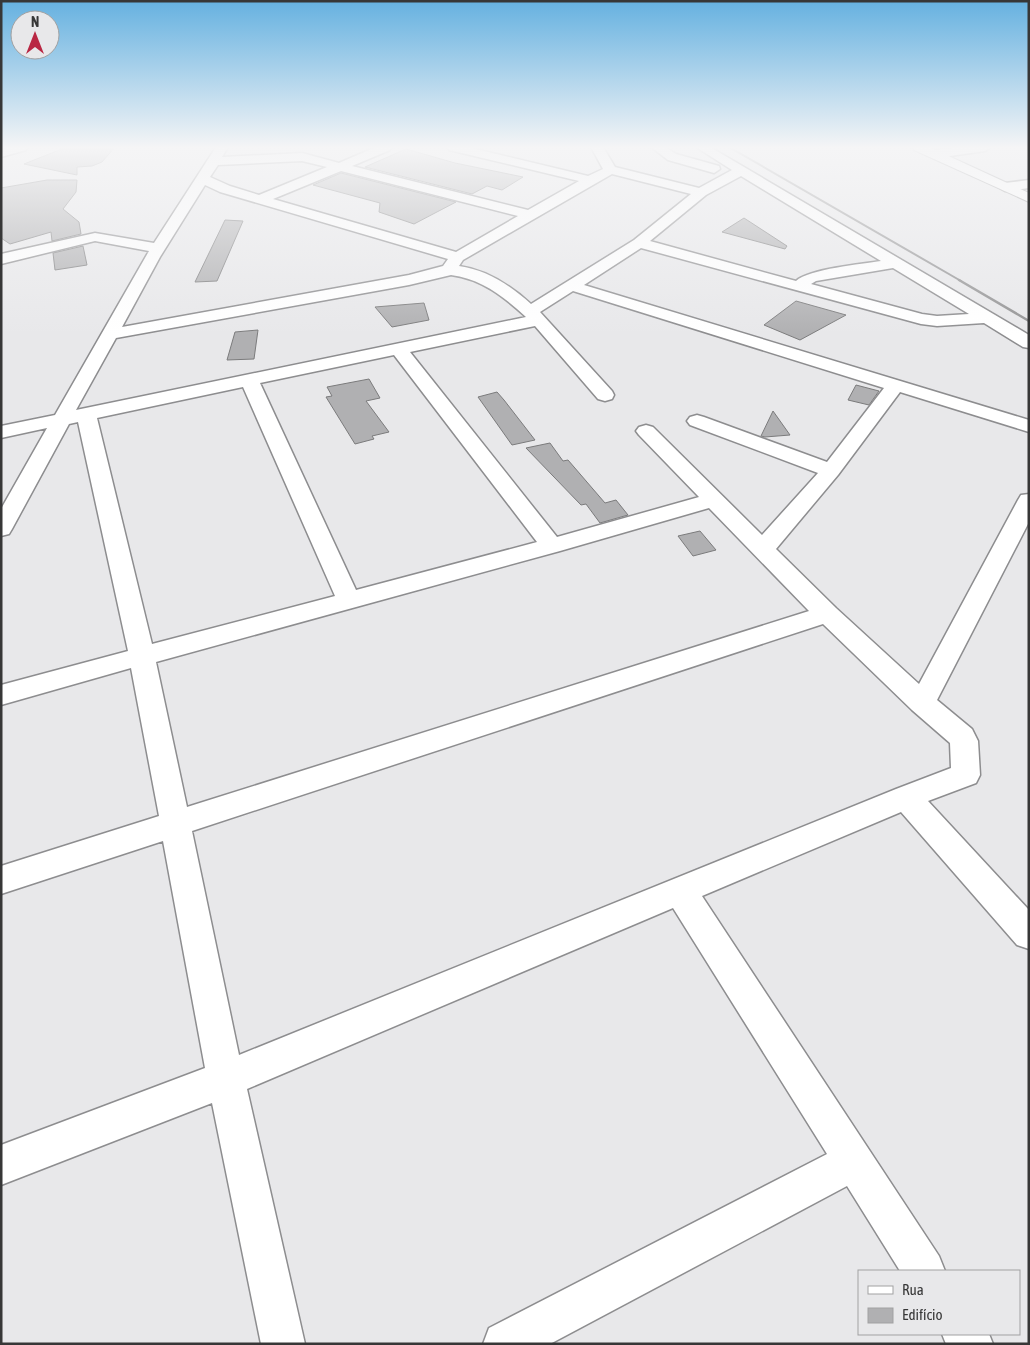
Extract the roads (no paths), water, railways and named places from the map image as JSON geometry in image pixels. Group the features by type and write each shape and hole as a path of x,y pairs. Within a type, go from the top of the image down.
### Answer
{"street":[{"path":"1,528 74,416 114,329 158,248 183,210"},
{"path":"308,210 454,264 492,282 535,316 605,395"},
{"path":"513,210 530,214"},
{"path":"114,329 138,329 409,280 454,264 537,210"},
{"path":"1,432 398,348 535,316 572,286 639,243 680,210"},
{"path":"808,210 1029,343"},
{"path":"1,259 95,237 158,248"},
{"path":"639,243 921,319 937,321 988,318"},
{"path":"800,286 807,279 814,277 897,263"},
{"path":"572,286 1029,426"},
{"path":"398,348 552,546"},
{"path":"248,379 348,599"},
{"path":"762,550 831,471 896,385"},
{"path":"74,416 142,656 226,1079 283,1344"},
{"path":"697,421 831,471"},
{"path":"1,1165 226,1079 906,797 966,775 962,736 922,703 827,614 646,431"},
{"path":"1,695 348,599 552,546 713,500"},
{"path":"922,703 1023,527 1029,500"},
{"path":"1,880 827,614"},
{"path":"906,797 1029,934"},
{"path":"680,891 923,1270"},
{"path":"505,1344 854,1161"}],"railway":[{"path":"838,210 961,281"},
{"path":"959,280 1029,321"}]}
